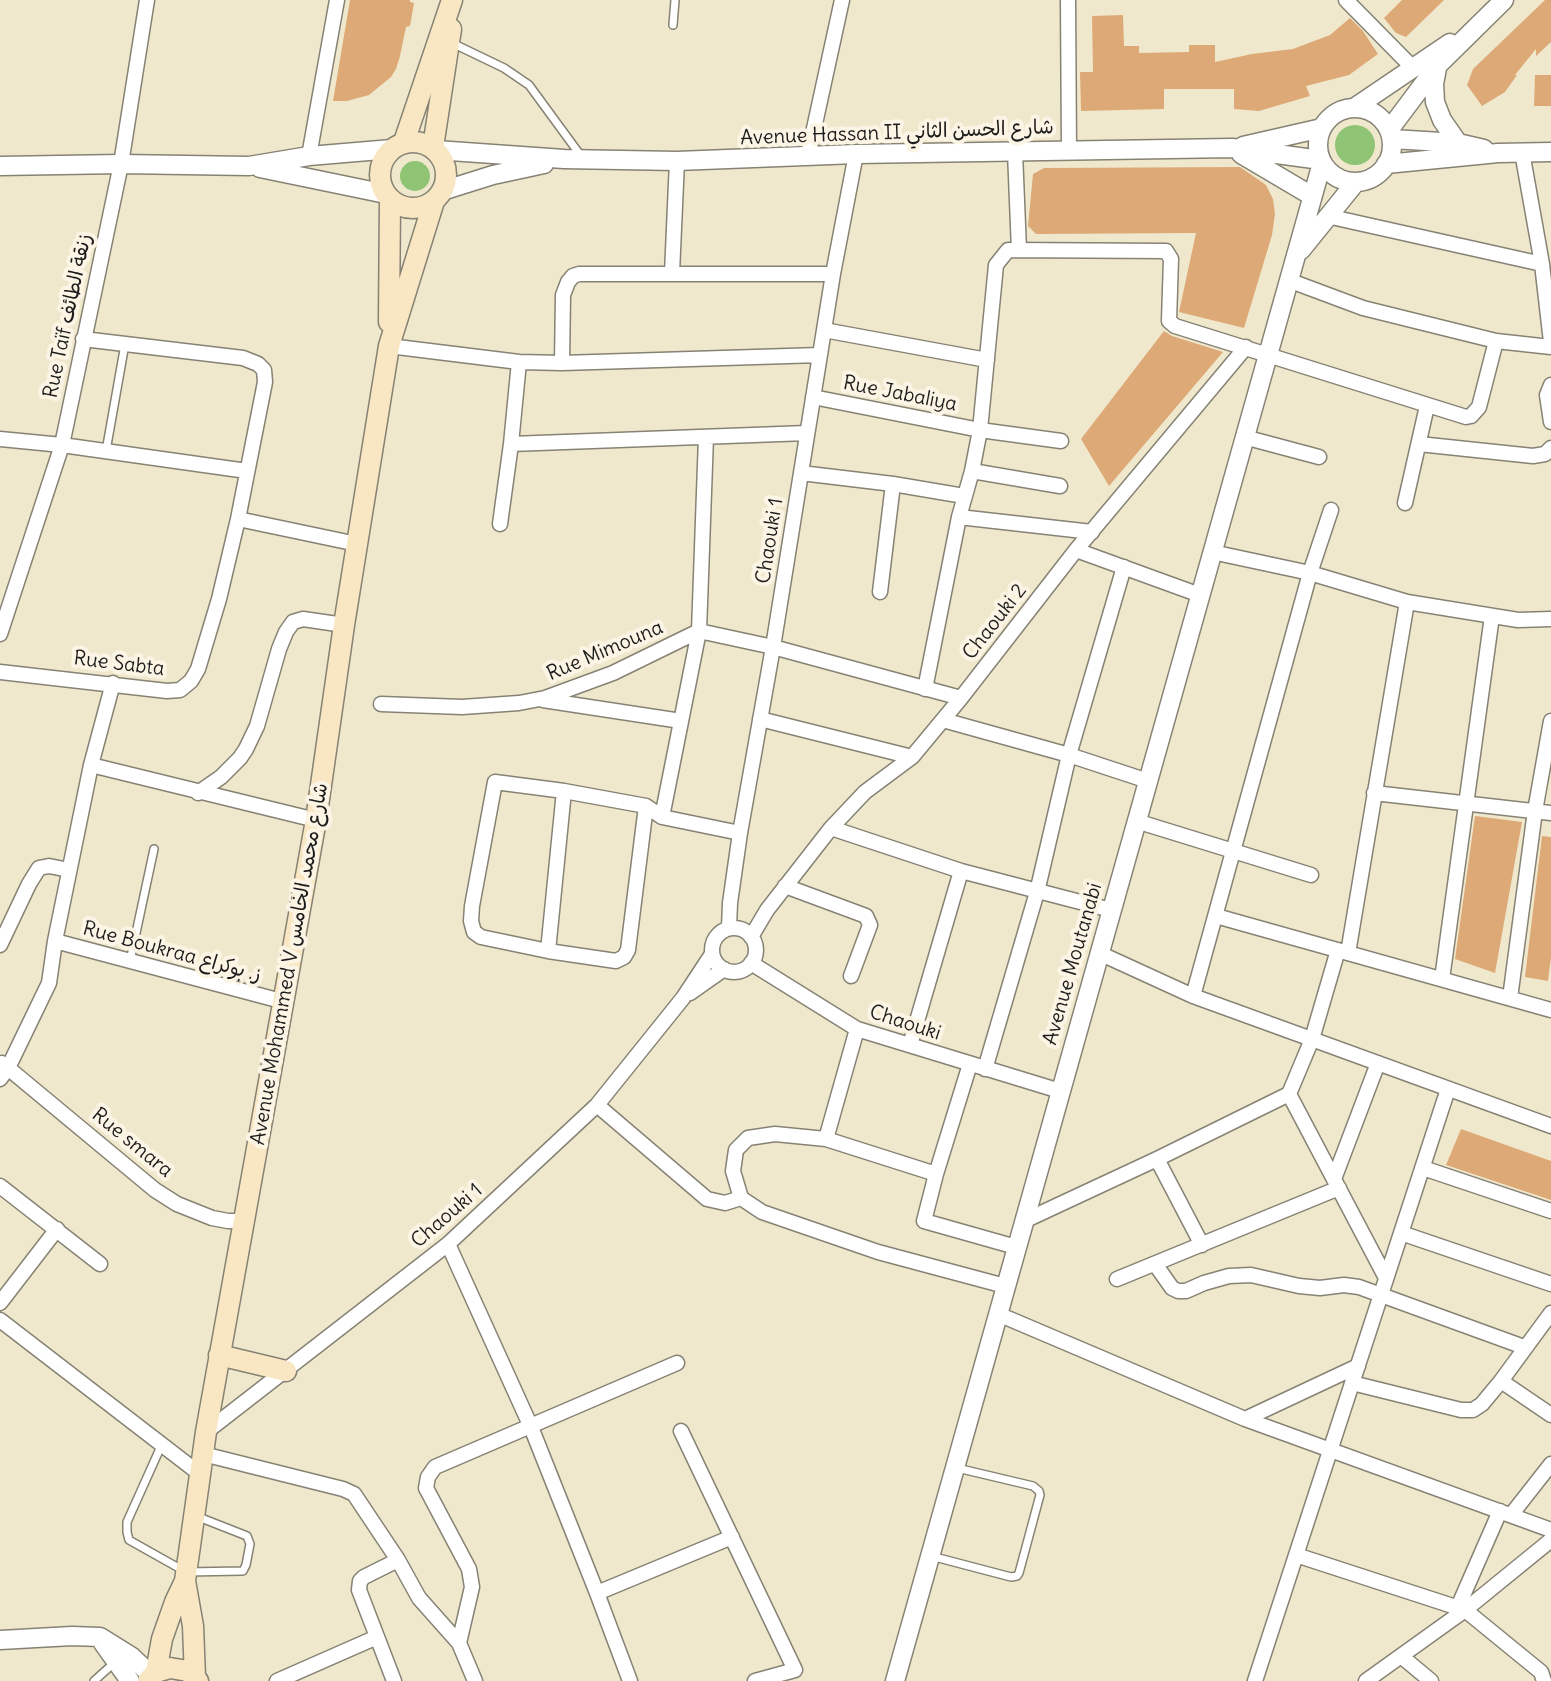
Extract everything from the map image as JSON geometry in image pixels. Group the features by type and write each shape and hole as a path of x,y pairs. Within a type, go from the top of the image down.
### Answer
{"main road":[{"path":"435,149 453,0"},
{"path":"398,146 453,0"},
{"path":"389,346 447,174 442,157 424,143 414,141 398,146 385,156 381,165 381,185 388,197 407,208 416,208 438,196"},
{"path":"388,197 389,346"},
{"name":"Avenue Mohammed V شارع محمد الخامس","path":"196,1679 186,1577 201,1464 316,820 389,346"},
{"path":"219,1355 286,1371"},
{"name":"Avenue Mohammed V شارع محمد الخامس","path":"152,1677 162,1639 186,1577"},
{"path":"152,1677 170,1668 188,1671 196,1679"}],"street":[{"name":"Rue Taïf زنقة الطائف","path":"0,634 62,445 121,164 147,0"},
{"path":"309,156 337,0"},
{"path":"808,156 842,0"},
{"path":"1068,0 1069,150"},
{"path":"1346,0 1412,67"},
{"path":"1390,135 1437,66 1504,0"},
{"path":"1354,108 1375,113 1383,121 1390,135 1391,152 1377,175 1356,182 1340,179 1322,162 1318,142 1322,128 1335,114 1354,108 1476,26"},
{"path":"1437,66 1435,102 1442,120 1458,143"},
{"path":"1232,148 1322,128"},
{"path":"1390,135 1458,143 1498,153"},
{"path":"0,166 249,166 398,146"},
{"path":"1232,148 1322,162"},
{"path":"1232,148 1312,196"},
{"name":"Avenue Hassan II شارع الحسن الثاني","path":"435,149 564,159 677,161 856,154 1232,148"},
{"path":"1015,152 1019,250 1166,251 1171,259 1169,321 1175,326 1466,417 1479,407 1496,341"},
{"path":"1288,280 1363,308 1496,341 1551,345 1542,264 1522,152"},
{"path":"1386,164 1498,153 1551,152"},
{"name":"Chaouki 1","path":"729,929 740,833 833,274 856,154"},
{"name":"Avenue Hassan II شارع الحسن الثاني","path":"438,196 493,175 564,159"},
{"path":"672,273 677,161"},
{"name":"Avenue Moutanabi","path":"895,1681 1322,162"},
{"path":"249,166 388,197"},
{"path":"1294,258 1356,182"},
{"path":"1327,216 1542,264"},
{"name":"Rue Jabaliya","path":"925,689 959,517 980,430 996,265 1008,250 1019,250"},
{"path":"562,363 563,299 567,283 579,274 833,274"},
{"path":"824,330 987,360"},
{"path":"83,339 243,358 263,368 265,382 238,519 357,544"},
{"path":"389,346 519,362 562,363 820,355"},
{"name":"Chaouki 2","path":"751,937 767,910 831,828 865,792 912,757 1076,550 1246,347"},
{"path":"500,524 519,362"},
{"path":"1551,385 1547,395 1551,422"},
{"name":"Rue Jabaliya","path":"813,397 980,430 1061,441"},
{"path":"1405,503 1427,406"},
{"path":"511,444 807,433"},
{"path":"662,817 699,631 706,437"},
{"path":"1244,437 1319,457"},
{"path":"0,439 247,471"},
{"path":"1419,444 1533,456 1545,454 1551,448"},
{"path":"972,471 1060,486"},
{"path":"801,473 964,496"},
{"path":"880,592 893,484"},
{"path":"1193,996 1310,573 1331,510"},
{"path":"959,517 1092,532"},
{"name":"Rue Sabta","path":"0,672 167,691 187,686 198,669 238,519"},
{"path":"1076,550 1200,595"},
{"path":"1212,552 1310,573 1407,602 1518,620 1551,619"},
{"path":"985,1069 1037,892 1069,755 1124,567"},
{"path":"1024,1221 1289,1094 1343,951 1407,602"},
{"path":"1442,979 1492,616"},
{"path":"198,793 221,777 246,749 257,726 283,638 294,621 303,619 344,625"},
{"path":"699,631 773,647 961,698"},
{"name":"Rue Mimouna","path":"381,704 462,707 519,703 613,673 699,631"},
{"path":"55,941 91,765 113,683"},
{"path":"536,699 681,721"},
{"path":"760,719 912,757"},
{"path":"943,720 1148,781"},
{"path":"1510,998 1535,811 1551,721"},
{"path":"91,765 316,820"},
{"path":"646,806 628,950 624,957 616,961 548,951 481,937 474,932 471,921 477,877 495,782 646,806 662,817 740,833"},
{"path":"548,951 564,791"},
{"path":"1374,793 1551,813"},
{"path":"1136,821 1311,875"},
{"path":"831,828 961,871 1111,910"},
{"path":"0,945 39,868 49,866 69,870"},
{"path":"910,1045 961,871"},
{"path":"785,886 866,916 870,925 851,976"},
{"name":"Chaouki 2","path":"729,929 767,910"},
{"path":"1216,916 1551,1010"},
{"path":"729,929 741,929 751,937 755,953 751,963 739,971 724,969 714,960 714,941 729,929"},
{"name":"Rue Boukraa ز. بوكراع","path":"3,1069 49,983 55,941 285,1002"},
{"path":"1099,953 1193,996 1551,1126"},
{"name":"Chaouki 1","path":"206,1432 448,1244 597,1105 683,998 712,954"},
{"name":"Chaouki","path":"751,963 857,1029 1060,1091"},
{"name":"Chaouki 1","path":"683,998 724,969"},
{"path":"826,1139 857,1029"},
{"path":"1117,1279 1202,1245 1336,1184 1378,1063"},
{"path":"970,1064 924,1221 1016,1247"},
{"name":"Rue smara","path":"3,1069 155,1190 212,1218 245,1221"},
{"path":"1255,1681 1448,1089"},
{"path":"1289,1094 1386,1278"},
{"path":"597,1105 707,1199 725,1203 741,1198"},
{"path":"936,1174 826,1139 775,1134 748,1138 736,1150 733,1171 741,1198 762,1212 878,1252 1005,1286"},
{"path":"1157,1159 1202,1245"},
{"path":"1423,1168 1551,1211"},
{"path":"0,1186 100,1264"},
{"path":"0,1303 57,1229"},
{"path":"1401,1233 1551,1284"},
{"path":"448,1244 531,1427 630,1681"},
{"path":"1155,1264 1172,1288 1178,1291 1229,1276 1251,1275 1299,1286 1359,1287 1524,1347"},
{"path":"1352,1383 1461,1410 1473,1410 1501,1381 1551,1313"},
{"path":"998,1314 1245,1419 1551,1530"},
{"path":"0,1320 162,1444 201,1464 343,1489 354,1494 419,1598 459,1643 475,1681"},
{"path":"459,1643 472,1587 469,1569 426,1488 428,1477 435,1467 677,1363"},
{"path":"1245,1419 1358,1366"},
{"path":"1501,1381 1551,1415"},
{"path":"681,1431 795,1670 755,1681"},
{"path":"1461,1609 1506,1513 1551,1464"},
{"path":"597,1593 732,1537"},
{"path":"1366,1681 1551,1540"},
{"path":"1296,1555 1461,1609 1541,1672 1544,1681"},
{"path":"394,1681 359,1590 360,1581 398,1560"},
{"path":"1,1639 100,1637 132,1657 152,1677"},
{"path":"100,1637 130,1681"},
{"path":"286,1679 377,1637"},
{"path":"1401,1656 1431,1681"}],"lane":[{"path":"673,25 675,0"},
{"path":"450,42 504,68 529,85 583,159"},
{"path":"106,451 125,344"},
{"path":"130,961 154,849"},
{"path":"162,1444 127,1522 129,1540 186,1577 243,1571 250,1544 247,1536 194,1515"},
{"path":"930,1555 1011,1577 1019,1573 1039,1491 1033,1486 955,1468"},
{"path":"94,1681 115,1662"}],"green space":[{"path":"1355,125 1369,131 1375,145 1369,159 1355,165 1341,159 1335,145 1341,131"},
{"path":"415,161 426,165 430,176 426,187 415,191 404,187 400,176 404,165"}],"building":[{"path":"350,0 410,0 414,3 410,26 406,27 400,56 391,77 369,95 333,101"},
{"path":"1402,0 1444,0 1406,37 1396,33 1384,18"},
{"path":"1545,0 1551,0 1551,42 1536,56 1536,49 1505,92 1482,106 1467,85 1473,69"},
{"path":"1123,15 1124,46 1139,46 1139,53 1189,52 1189,45 1215,45 1215,62 1293,49 1330,35 1350,18 1378,54 1349,75 1306,86 1310,96 1259,111 1234,109 1234,89 1164,89 1164,109 1081,111 1080,72 1093,72 1092,16"},
{"path":"1535,75 1551,75 1551,106 1534,106"},
{"path":"1240,167 1266,185 1273,199 1275,214 1272,235 1244,328 1179,312 1196,233 1036,234 1028,226 1033,174 1044,168"},
{"path":"1164,331 1223,352 1109,486 1081,439"},
{"path":"1475,816 1522,822 1495,973 1455,959"},
{"path":"1542,836 1551,837 1551,957 1548,981 1525,977"},
{"path":"1461,1129 1551,1161 1551,1200 1446,1165"}]}
